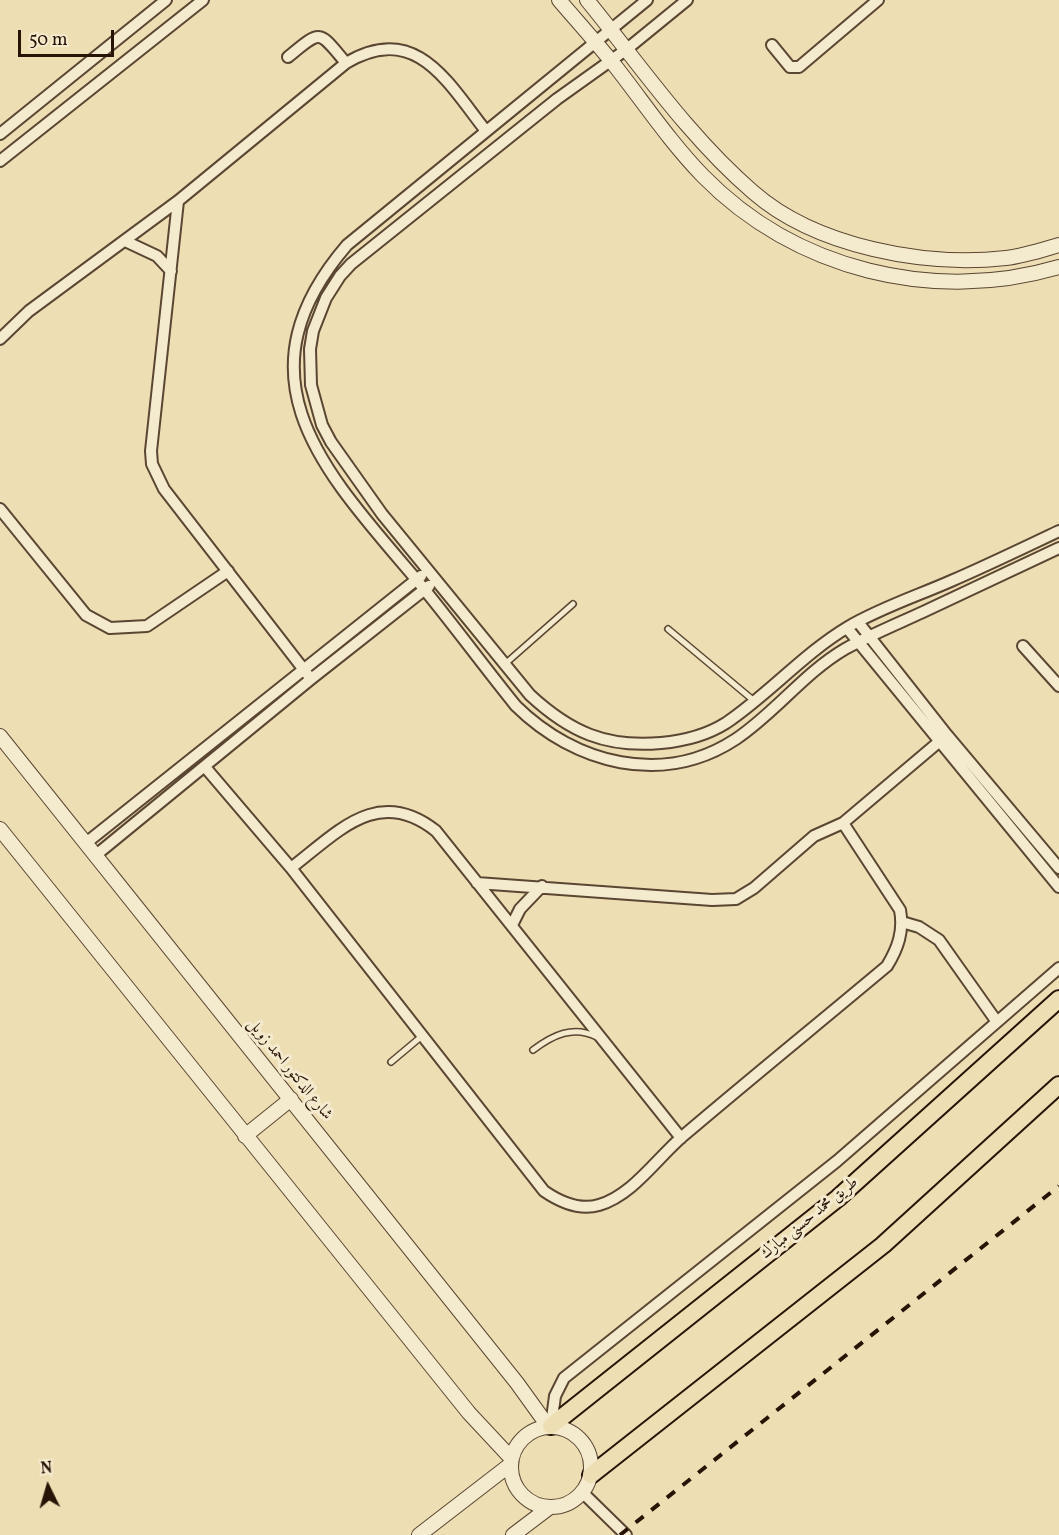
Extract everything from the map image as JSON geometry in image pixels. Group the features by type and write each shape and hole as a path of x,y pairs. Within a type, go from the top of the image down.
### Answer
{"highway":[{"name":"طريق محمد حسنى مبارك","path":"549,1426 838,1198 1059,999"},
{"path":"591,1475 883,1245 986,1154 1059,1085"}],"street":[{"path":"0,134 166,0"},
{"path":"0,161 203,0"},
{"path":"559,0 611,61 672,140 725,197 757,221 816,253 858,269 903,279 948,283 993,281 1059,267"},
{"path":"586,0 692,131 755,194 792,218 833,237 875,250 920,259 964,261 1009,258 1059,245"},
{"path":"647,0 347,244 314,289 296,342 294,379 298,408 308,437 366,522 416,580 516,706 534,724 575,750 622,763 681,762 710,754 736,739 828,662 864,640 1059,548"},
{"path":"687,0 627,50 556,99 384,236 339,276 319,314 310,349 314,404 322,425 382,514 530,695 551,714 581,732 617,744 636,746 691,738 724,725 807,656 852,625 1059,531"},
{"path":"772,45 790,67 799,67 878,0"},
{"path":"288,57 312,37 318,36 326,39 346,63"},
{"path":"0,339 29,311 178,201 346,63 363,52 382,48 401,50 420,56 435,67 486,131"},
{"path":"178,201 151,451 152,464 164,489 311,679"},
{"path":"125,241 157,256 171,271"},
{"path":"0,509 86,615 110,628 147,626 228,571"},
{"path":"86,843 428,571"},
{"path":"96,855 311,679 437,580"},
{"path":"852,625 1059,887"},
{"path":"1023,646 1059,686"},
{"name":"شارع الدكتور احمد زويل","path":"0,736 549,1426"},
{"path":"477,883 712,900 736,899 754,888 814,836 843,823 943,738"},
{"path":"943,738 1059,868"},
{"path":"205,767 291,868 544,1191 560,1202 578,1207 597,1206 615,1199 681,1138 887,966 899,943 902,922 892,894 843,823"},
{"path":"291,868 366,815 384,811 403,812 421,819 436,831 681,1138"},
{"path":"0,829 245,1136 469,1413 511,1461 512,1477 521,1494 537,1505 550,1507 568,1504 582,1492 591,1475 589,1451 582,1441 562,1428 549,1426 524,1436 511,1461 419,1535"},
{"path":"512,925 520,909 542,886"},
{"path":"902,922 919,927 939,940 998,1022"},
{"path":"549,1426 555,1396 564,1378 837,1161 1059,968"},
{"path":"245,1136 291,1099"},
{"path":"582,1492 626,1535"},
{"path":"513,1535 550,1507"}],"lane":[{"path":"505,664 573,604"},
{"path":"668,629 753,700"},
{"path":"533,1050 550,1036 564,1032 591,1034 604,1041"},
{"path":"391,1062 422,1036"}],"railway":[{"path":"620,1535 1059,1186"}]}
